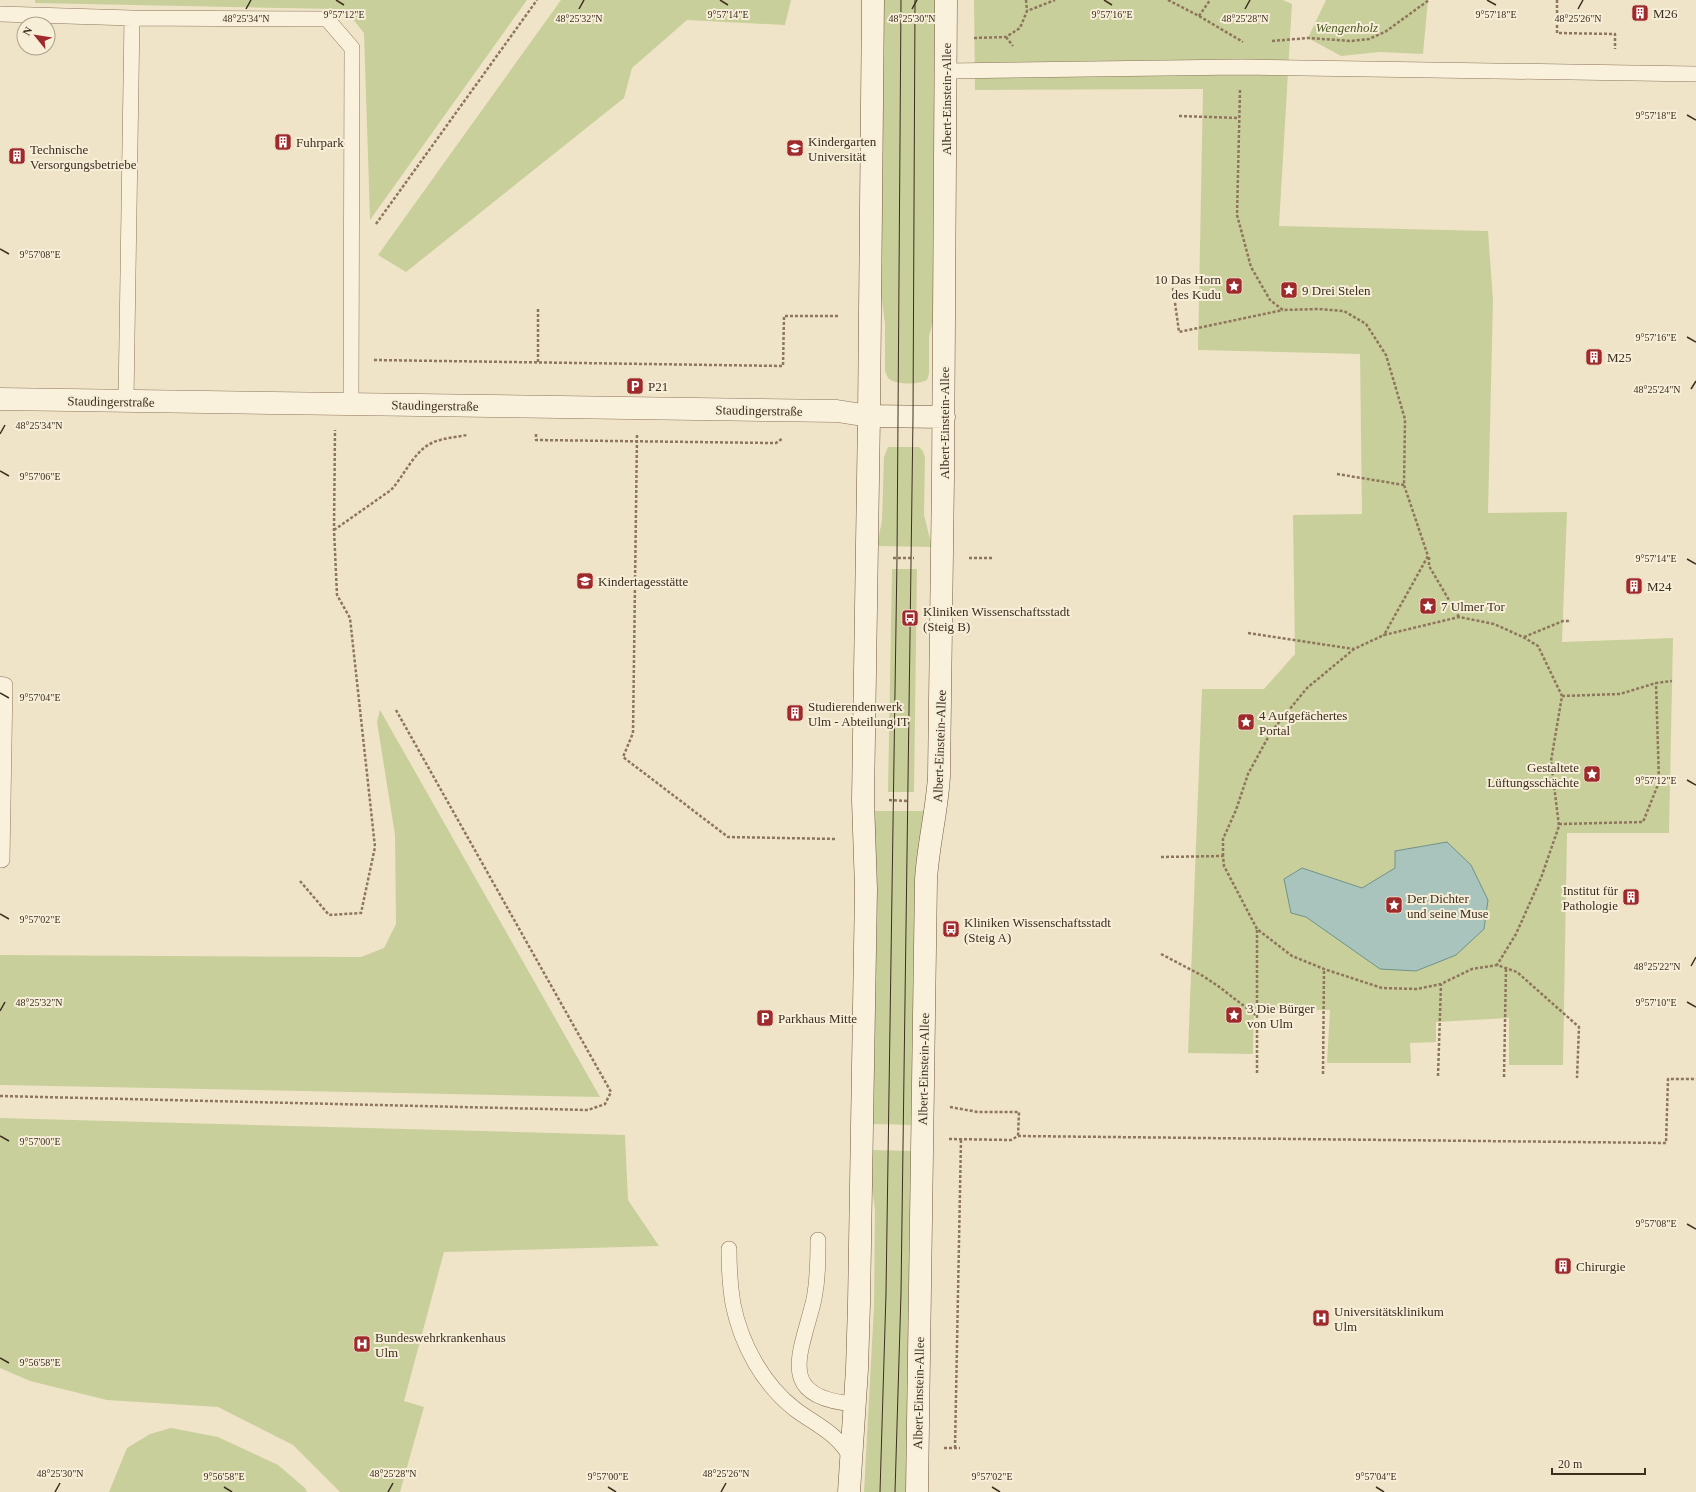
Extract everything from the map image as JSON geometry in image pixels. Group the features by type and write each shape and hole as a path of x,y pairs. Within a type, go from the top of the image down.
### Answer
{"street":[{"path":"849,1492 855,1404 859,1304 866,942 866,861 863,800 874,0"},
{"name":"Albert-Einstein-Allee","path":"917,1492 926,880 928,852 938,801 940,776 944,417 946,0"},
{"name":"Staudingerstraße","path":"0,399 837,411 869,416 944,417"}],"lane":[{"path":"0,14 132,18 327,19 352,48 351,360 343,404"},
{"path":"126,401 132,18"},
{"path":"946,71 1241,67 1696,74"},
{"path":"0,684 5,685 2,860 0,860"},
{"path":"818,1240 816,1287 800,1354 800,1374 806,1385 821,1397 835,1402 855,1404"},
{"path":"729,1249 733,1304 741,1331 754,1359 778,1394 797,1410 839,1440 852,1460"}],"path":[{"path":"352,258 537,0"},
{"path":"968,38 1006,37 1020,28 1027,11 1026,0"},
{"path":"1027,11 1056,0"},
{"path":"1168,0 1200,16 1243,42 1249,42"},
{"path":"1200,16 1210,0"},
{"path":"1267,42 1308,38 1351,41 1369,39 1385,32 1429,0"},
{"path":"1557,0 1556,33 1615,34"},
{"path":"1241,67 1237,215 1251,268 1270,300 1283,310"},
{"path":"1179,116 1240,118"},
{"path":"1173,288 1178,332 1283,310 1318,309 1344,311 1366,324 1386,355 1405,419 1404,485 1428,556 1429,566 1459,616"},
{"path":"538,308 538,362"},
{"path":"351,360 783,366 784,316 838,316"},
{"path":"300,881 329,914 360,913 375,847 350,618 337,595 334,530 343,404"},
{"path":"638,408 633,733 623,757 728,837 844,840"},
{"path":"536,433 536,440 637,440 772,443 776,443 786,436"},
{"path":"334,530 391,490 412,461 426,446 434,442 472,434"},
{"path":"1338,474 1404,485"},
{"path":"1384,635 1428,556"},
{"path":"1497,965 1516,934 1541,878 1559,824 1550,761 1562,696 1538,646 1523,637 1494,624 1459,616 1384,635 1354,649 1307,688 1271,732 1248,774 1236,810 1223,839 1224,866 1257,929 1292,956 1324,969 1382,988 1417,989 1441,984 1472,969 1497,965 1517,972 1579,1027 1577,1078"},
{"path":"1523,637 1563,621 1571,621"},
{"path":"1248,633 1354,649"},
{"path":"1562,696 1620,694 1656,683 1672,681"},
{"path":"1559,824 1643,822 1660,782 1656,683"},
{"path":"0,1096 588,1110 605,1104 611,1092 396,710"},
{"path":"863,800 938,801"},
{"path":"1161,857 1223,856"},
{"path":"1257,929 1257,1073"},
{"path":"1160,954 1203,976 1257,1017"},
{"path":"1504,1076 1506,968"},
{"path":"1323,1074 1324,969"},
{"path":"1438,1076 1441,984"},
{"path":"942,1139 1011,1140 1018,1136 1666,1143 1668,1079 1696,1079"},
{"path":"943,1106 978,1112 1019,1112 1018,1136"},
{"path":"955,1448 961,1139"},
{"path":"945,1448 960,1448"}],"green space":[{"path":"35,0 527,0 370,220 364,33 352,18 334,9 35,3"},
{"path":"561,0 791,0 785,25 687,20 632,68 624,98 406,272 378,255"},
{"path":"882,0 935,0 935,315 929,336 929,374 927,380 918,383 896,382 888,378 885,371 885,324 881,293"},
{"path":"974,0 1283,0 1292,4 1279,226 1488,231 1493,300 1488,513 1567,512 1562,642 1673,638 1669,833 1567,833 1563,1065 1509,1065 1509,1018 1436,1022 1436,1042 1410,1043 1411,1063 1327,1063 1330,1010 1254,1009 1253,1054 1188,1053 1202,689 1264,689 1295,654 1293,515 1362,514 1360,354 1198,350 1203,89 975,90"},
{"name":"Wengenholz","path":"1326,0 1428,0 1423,54 1380,52 1341,56 1308,38"},
{"path":"888,447 919,447 923,451 925,458 924,515 932,547 877,546 882,520 884,457"},
{"path":"892,569 917,569 914,792 888,792"},
{"path":"380,710 600,1097 0,1085 0,955 361,957 384,948 396,924 395,835 377,722"},
{"path":"873,811 927,811 914,1125 872,1124"},
{"path":"0,1118 625,1135 628,1200 659,1246 444,1252 404,1401 424,1407 400,1492 340,1492 293,1445 218,1407 107,1400 30,1381 0,1368"},
{"path":"872,1150 913,1151 908,1492 864,1492 874,1306 875,1210 872,1187"},
{"path":"171,1428 218,1437 278,1465 305,1488 307,1492 109,1492 127,1448 150,1434"}],"water":[{"path":"1447,842 1471,865 1488,900 1484,929 1456,955 1416,971 1380,969 1306,917 1291,913 1284,879 1302,868 1362,888 1395,868 1395,851"}],"tram line":[{"path":"880,1492 886,1293 897,558 901,0"},
{"path":"895,1492 901,1293 913,417 915,0"}],"place":[{"name":"M26","path":"1640,13"},
{"name":"Fuhrpark","path":"283,142"},
{"name":"Kindergarten Universität","path":"795,148"},
{"name":"Technische Versorgungsbetriebe","path":"17,156"},
{"name":"10 Das Horn des Kudu","path":"1234,286"},
{"name":"9 Drei Stelen","path":"1289,290"},
{"name":"M25","path":"1594,357"},
{"name":"P21","path":"635,386"},
{"name":"Kindertagesstätte","path":"585,581"},
{"name":"M24","path":"1634,586"},
{"name":"7 Ulmer Tor","path":"1428,606"},
{"name":"Kliniken Wissenschaftsstadt (Steig B)","path":"910,618"},
{"name":"Studierendenwerk Ulm - Abteilung IT","path":"795,713"},
{"name":"4 Aufgefächertes Portal","path":"1246,722"},
{"name":"Gestaltete Lüftungsschächte","path":"1592,774"},
{"name":"Institut für Pathologie","path":"1631,897"},
{"name":"Der Dichter und seine Muse","path":"1394,905"},
{"name":"Kliniken Wissenschaftsstadt (Steig A)","path":"951,929"},
{"name":"3 Die Bürger von Ulm","path":"1234,1015"},
{"name":"Parkhaus Mitte","path":"765,1018"},
{"name":"Chirurgie","path":"1563,1266"},
{"name":"Universitätsklinikum Ulm","path":"1321,1318"},
{"name":"Bundeswehrkrankenhaus Ulm","path":"362,1344"}]}
